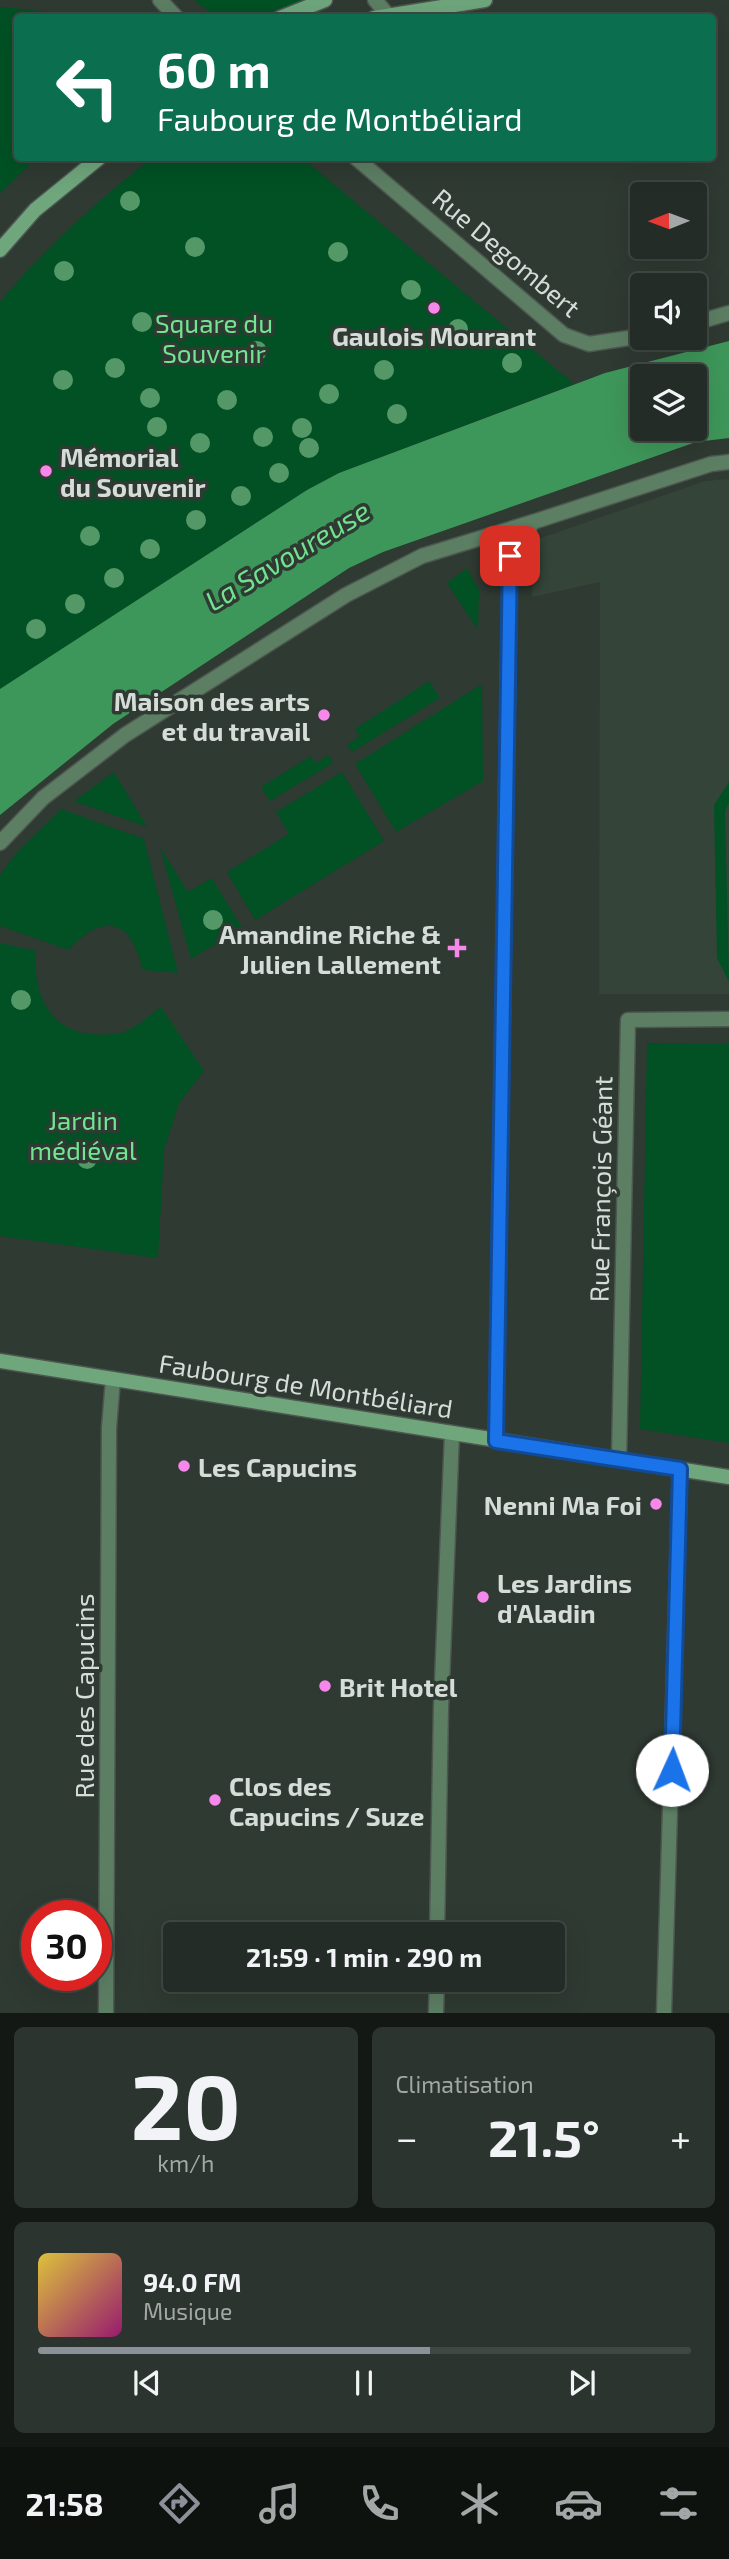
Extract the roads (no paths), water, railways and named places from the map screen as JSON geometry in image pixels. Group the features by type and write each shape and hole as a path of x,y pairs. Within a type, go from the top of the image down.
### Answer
{"main road":[{"path":"291,14 325,0"},
{"path":"388,14 485,0"},
{"path":"0,250 35,210 95,161"},
{"name":"Faubourg de Montbéliard","path":"0,1361 729,1477"}],"street":[{"path":"160,0 173,14"},
{"name":"Rue Degombert","path":"360,161 564,335 589,344 630,338"},
{"path":"707,319 729,313"},
{"path":"0,843 43,798 125,735 346,595 422,556 711,464 729,462"},
{"path":"496,1441 510,556 533,522"},
{"name":"Rue François Géant","path":"619,1459 628,1020 729,1019"},
{"name":"Rue des Capucins","path":"106,2013 109,1428 113,1379"},
{"path":"437,1922 441,1707 452,1433"},
{"path":"664,2013 680,1469"},
{"path":"436,1992 436,2013"}],"water":[{"name":"La Savoureuse","path":"729,341 729,438 707,441 707,364 640,364 694,350 707,350 707,347"},
{"name":"La Savoureuse","path":"630,367 630,441 704,441 383,552 349,568 113,724 0,815 0,689 307,490 339,473 605,373"}],"place":[{"name":"Gaulois Mourant","path":"434,308"},
{"name":"Mémorial du Souvenir","path":"46,471"},
{"name":"Maison des arts et du travail","path":"324,715"},
{"name":"Amandine Riche & Julien Lallement","path":"457,948"},
{"name":"Les Capucins","path":"184,1466"},
{"name":"Nenni Ma Foi","path":"656,1504"},
{"name":"Les Jardins d'Aladin","path":"483,1597"},
{"name":"Brit Hotel","path":"325,1686"},
{"name":"Clos des Capucins / Suze","path":"215,1800"}],"park label":[{"name":"Square du Souvenir","path":"214,337"},
{"name":"Jardin médiéval","path":"83,1134"}]}
